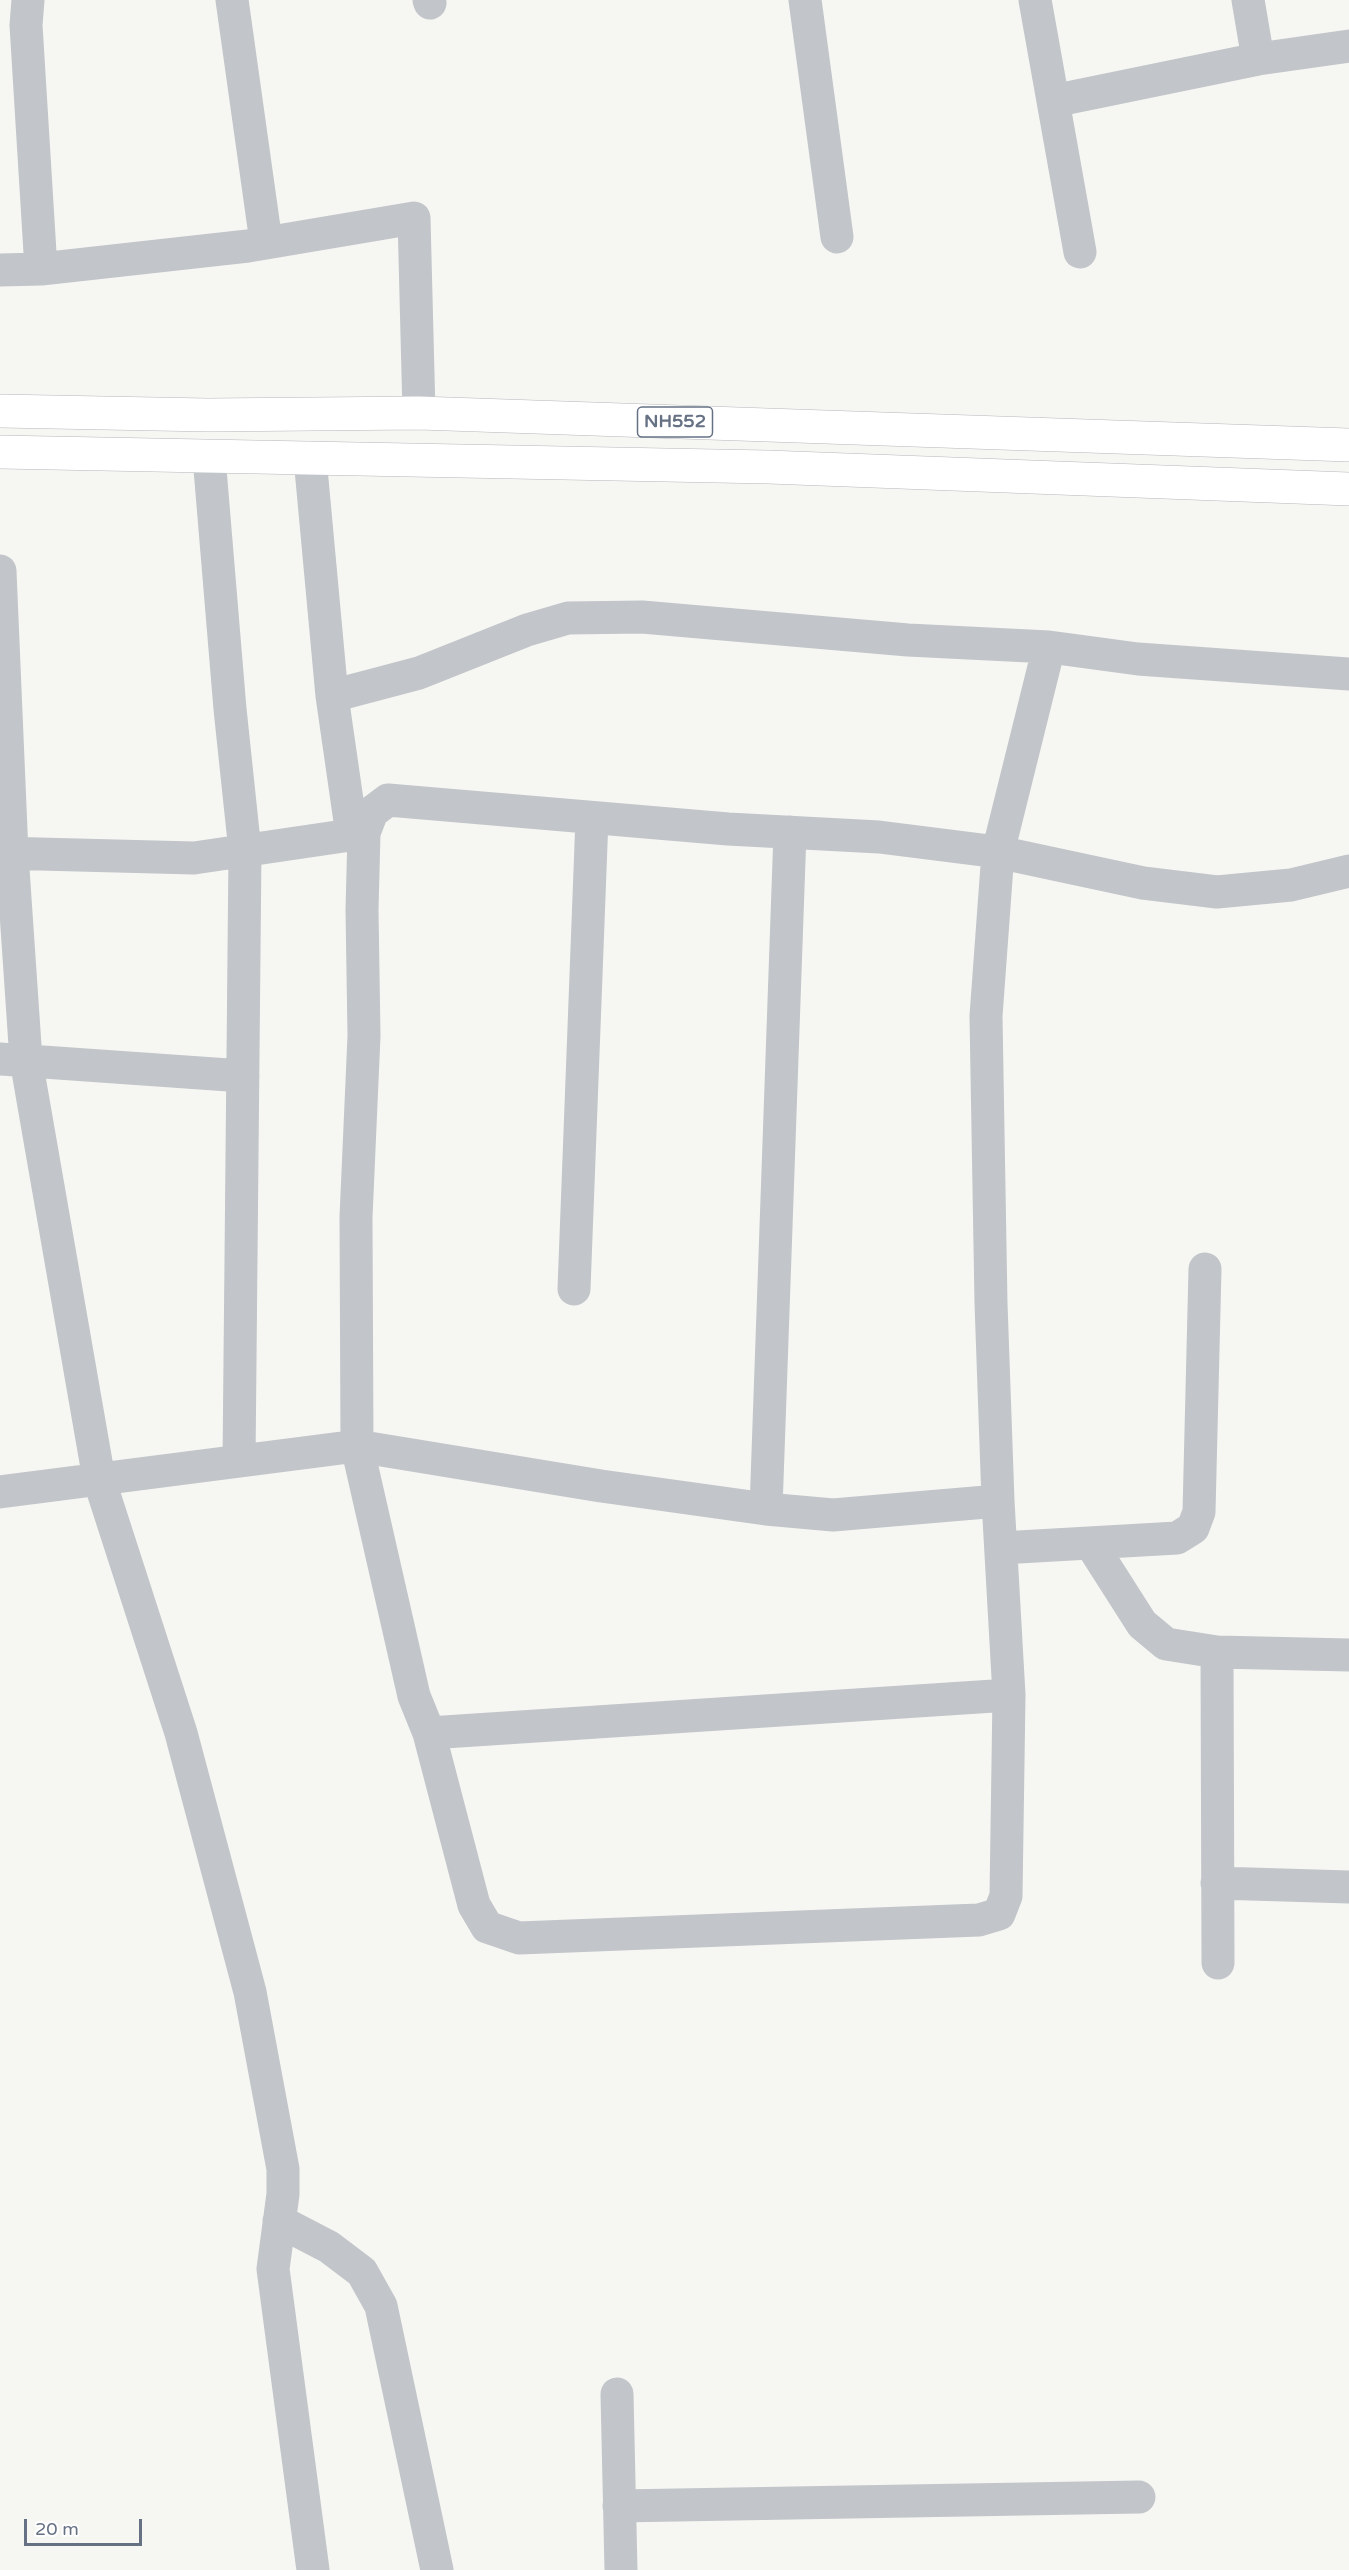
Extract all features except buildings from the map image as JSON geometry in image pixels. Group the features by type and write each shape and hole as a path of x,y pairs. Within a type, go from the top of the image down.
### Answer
{"highway":[{"name":"NH552","path":"0,411 208,415 418,413 1349,445"},
{"name":"NH552","path":"0,452 768,467 1349,489"}],"street":[{"path":"28,0 26,25 41,269"},
{"path":"232,0 266,242"},
{"path":"805,0 837,237"},
{"path":"1035,0 1080,252"},
{"path":"1248,0 1258,59"},
{"path":"1053,101 1258,59 1349,46"},
{"path":"0,270 41,269 266,242 414,218 418,413"},
{"path":"209,457 230,709 245,851 239,1461"},
{"path":"310,458 332,696 358,834 362,910 364,1036 356,1217 357,1446 414,1696 429,1733 474,1905 487,1927 519,1938 979,1920 999,1914 1006,1896 1009,1695 1000,1548 991,1303 986,1016 998,852 1049,647"},
{"path":"0,571 13,1059 99,1479 181,1733 250,1992 283,2169 273,2269 313,2570"},
{"path":"332,696 419,673 527,630 568,618 642,617 908,640 1049,647 1138,659 1349,674"},
{"path":"6,853 194,858 245,851 358,834 372,812 388,800 592,818 879,837 998,852 1143,883 1217,892 1291,885 1349,871"},
{"path":"574,1289 592,818"},
{"path":"766,1509 790,832"},
{"path":"13,1059 243,1076"},
{"path":"1000,1548 1177,1538 1193,1528 1199,1512 1205,1269"},
{"path":"0,1492 357,1446 601,1486 766,1509 833,1515 998,1501"},
{"path":"1091,1544 1142,1624 1166,1644 1217,1652 1349,1655"},
{"path":"1217,1652 1218,1963"},
{"path":"429,1733 1009,1695"},
{"path":"1217,1883 1349,1887"},
{"path":"279,2221 329,2247 362,2272 381,2306 437,2570"},
{"path":"616,2394 621,2570"},
{"path":"619,2506 1139,2497"}]}
